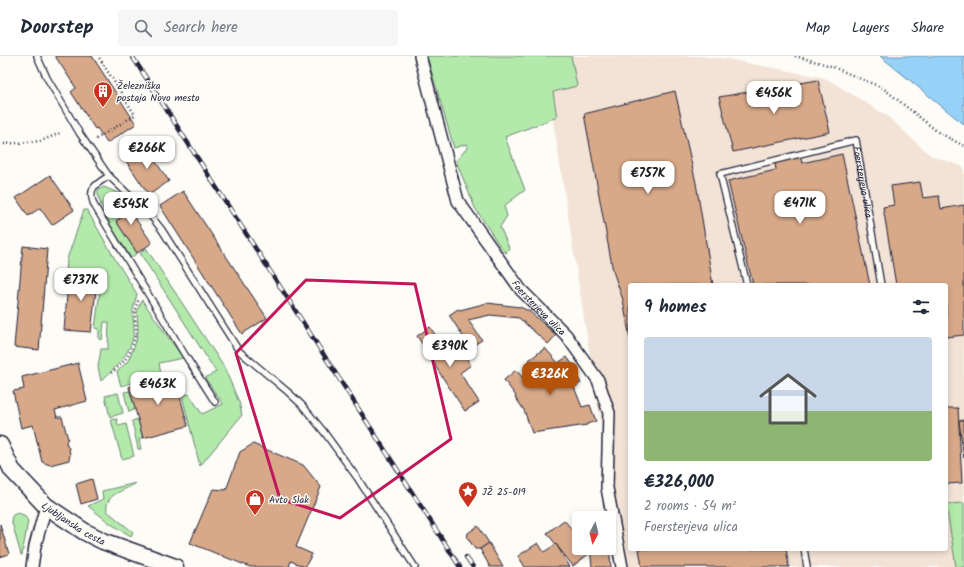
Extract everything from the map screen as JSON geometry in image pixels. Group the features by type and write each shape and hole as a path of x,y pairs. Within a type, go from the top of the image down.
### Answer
{"main road":[{"name":"Ljubljanska cesta","path":"0,444 12,470 46,506 79,528 103,541 146,561 175,567"}],"street":[{"name":"Foersterjeva ulica","path":"420,56 458,201 521,290 566,335 598,380 609,413 608,488 622,567"},
{"path":"32,567 35,546 46,506"}],"lane":[{"path":"36,56 47,78 87,145 109,176 151,216 162,230 239,351 302,405 324,432 358,479 416,567"},
{"name":"Foersterjeva ulica","path":"747,283 720,174 856,140 881,283"},
{"path":"109,176 94,185 92,190 92,200 142,286 215,402"},
{"path":"804,551 807,567"}],"path":[{"path":"87,145 135,115 98,56"},
{"path":"795,56 828,65 883,88 938,132 964,146"},
{"path":"4,144 41,141 60,133"},
{"path":"111,373 123,363 128,356 134,341 136,330 136,310 142,286"},
{"path":"136,383 169,374"}],"highlighted area":[{"path":"306,280 415,284 451,439 340,518 280,499 236,353"}],"shaded area":[{"path":"543,56 700,56 727,59 825,78 886,115 930,155 964,167 964,567 623,567 616,522 616,511 614,511"}],"green space":[{"path":"427,56 571,56 577,86 553,92 557,117 505,137 525,190 504,206 507,216 500,227 509,248 506,253 501,248 475,208 456,161 467,148 467,144 454,148"},
{"path":"104,187 118,194 110,199 122,217 116,221 137,253 131,258 110,224 101,205 98,197 98,190"},
{"path":"84,210 87,210 137,294 133,309 134,328 131,344 123,358 101,381 98,367 101,349 108,349 109,322 104,322 102,340 99,339 99,329 95,328 102,275 66,275 67,259"},
{"path":"146,248 224,367 239,402 242,415 200,466 182,396 189,394 202,414 223,404 205,378 216,372 140,253"},
{"path":"142,300 183,358 159,363 161,375 121,386 117,372 128,361 136,342 138,330 137,311"},
{"path":"130,391 136,409 129,412 124,392"},
{"path":"118,393 123,413 110,417 105,396"},
{"path":"117,419 118,426 126,424 134,456 122,459 111,420"},
{"path":"138,419 143,438 139,439 141,449 138,449 132,421"},
{"path":"136,483 112,496 107,505 107,511 133,532 131,536 111,524 88,506 103,499 102,491"},
{"path":"964,503 964,567 956,567 948,517 948,504"},
{"path":"18,513 24,515 28,521 22,555 11,519 13,515"}],"water":[{"path":"880,56 964,56 964,124 961,122"}],"building":[{"name":"Železniška postaja Novo mesto","path":"55,56 92,56 136,124 107,143 97,128 95,129 71,92 76,88"},
{"path":"818,80 830,132 733,152 719,97"},
{"path":"675,91 696,183 713,283 628,283 628,328 623,300 613,271 584,114"},
{"path":"144,145 169,181 149,195 124,158"},
{"path":"842,154 870,283 753,283 728,181 776,170 775,162 800,156 802,163"},
{"path":"50,175 74,210 52,225 40,208 28,216 16,198"},
{"path":"920,182 923,198 939,196 941,209 964,205 964,335 948,337 948,283 896,283 883,207 894,205 891,186"},
{"path":"183,191 267,318 242,334 160,206"},
{"path":"118,193 152,243 137,253 116,221 122,217 110,199"},
{"path":"23,246 47,249 39,350 14,347"},
{"path":"69,272 98,274 91,332 64,330"},
{"path":"487,303 520,307 529,311 556,335 548,344 519,318 490,315 468,320 482,340 470,347 449,315 458,309 460,310"},
{"path":"430,327 438,339 440,338 452,356 461,350 471,365 460,373 479,402 465,411 417,336"},
{"path":"545,348 558,363 567,357 572,364 565,369 565,371 571,381 578,378 581,383 574,387 582,407 590,405 596,421 587,425 532,433 524,410 504,380 516,370 523,378 536,368 529,360"},
{"path":"78,363 87,401 55,410 57,417 62,417 68,439 66,441 70,455 69,460 50,465 42,462 33,425 21,428 13,391 24,389 22,377"},
{"path":"174,375 188,426 143,438 129,387"},
{"path":"948,408 958,408 962,483 948,484"},
{"path":"964,420 964,458 959,421"},
{"name":"Avto Slak","path":"253,444 303,465 321,487 296,547 312,554 305,567 291,561 289,567 250,567 190,543 213,489 226,490 240,452"},
{"path":"92,479 97,499 81,504 76,484"},
{"path":"564,520 572,530 572,555 587,555 573,566 547,533"},
{"path":"0,524 9,554 0,557"},
{"path":"478,526 489,543 480,549 475,549 467,537 468,533"},
{"path":"489,543 503,567 490,567 480,549"},
{"path":"538,543 544,552 556,544 570,567 525,567 518,556"},
{"path":"639,551 786,551 789,567 642,567"},
{"path":"591,555 610,555 611,567 592,567"}],"railway":[{"path":"132,56 460,567"},
{"path":"466,557 473,567"}],"place":[{"name":"Železniška postaja Novo mesto","path":"103,108"},
{"name":"JŽ 25-019","path":"468,508"},
{"name":"Avto Slak","path":"255,516"}]}
